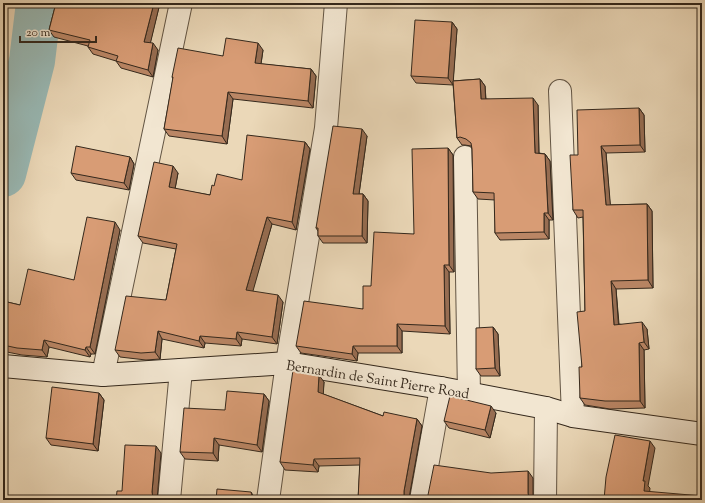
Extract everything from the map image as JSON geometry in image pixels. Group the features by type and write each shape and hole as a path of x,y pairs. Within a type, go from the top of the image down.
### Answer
{"street":[{"path":"103,375 181,3"},
{"path":"268,500 286,363 326,128 336,3"},
{"path":"560,91 573,416"},
{"path":"465,156 469,394"},
{"name":"Bernardin de Saint Pierre Road","path":"3,366 103,375 286,363 441,388 546,408 573,416 702,434"},
{"path":"169,500 181,370"},
{"path":"421,500 441,388"},
{"path":"545,500 546,408"}],"building":[{"path":"56,3 154,3 144,42 153,43 148,70 116,61 118,56 88,47 90,40 49,30"},
{"path":"415,20 452,22 448,78 411,76"},
{"path":"226,38 258,43 255,63 311,69 308,101 228,92 222,136 164,129 178,48 223,56"},
{"path":"480,79 481,99 533,98 535,153 545,154 548,213 544,213 544,232 495,233 494,193 473,192 471,143 466,139 460,137 457,138 453,81"},
{"path":"639,108 640,145 601,146 606,205 647,204 648,280 611,281 614,325 642,322 644,342 639,343 640,401 605,401 580,398 579,367 582,367 577,312 585,311 583,210 573,210 570,155 578,155 577,110"},
{"path":"333,126 362,129 353,194 363,194 362,236 318,236 318,228 316,228"},
{"path":"247,135 305,142 292,222 267,217 246,290 278,295 272,337 237,332 236,339 200,336 199,341 158,331 155,352 141,353 115,350 126,296 166,300 177,244 138,236 154,162 173,166 169,187 210,195 212,185 214,186 217,174 242,180"},
{"path":"76,146 130,157 124,183 71,173"},
{"path":"448,148 449,265 444,265 445,326 397,324 397,346 353,346 352,354 296,346 304,301 363,309 363,286 371,286 374,232 414,234 412,149"},
{"path":"87,217 115,222 90,347 86,347 85,350 44,340 42,350 3,345 3,301 20,305 28,269 74,280"},
{"path":"493,327 495,368 476,369 476,328"},
{"path":"293,370 319,375 318,392 383,416 384,412 417,419 404,491 404,498 406,500 358,500 360,458 314,459 313,465 280,462"},
{"path":"52,387 99,393 93,444 46,438"},
{"path":"227,391 264,394 257,445 214,438 213,453 180,452 184,408 225,410"},
{"path":"450,396 491,406 485,430 444,421"},
{"path":"615,435 650,441 643,481 645,481 644,491 702,496 702,500 604,500 606,477"},
{"path":"125,445 156,446 152,492 154,500 116,500 117,491 122,491"},
{"path":"434,465 491,473 528,471 528,493 530,500 426,500"},
{"path":"217,489 251,492 253,500 216,500"}],"waterway":[{"path":"3,174 32,61 39,3"}]}
